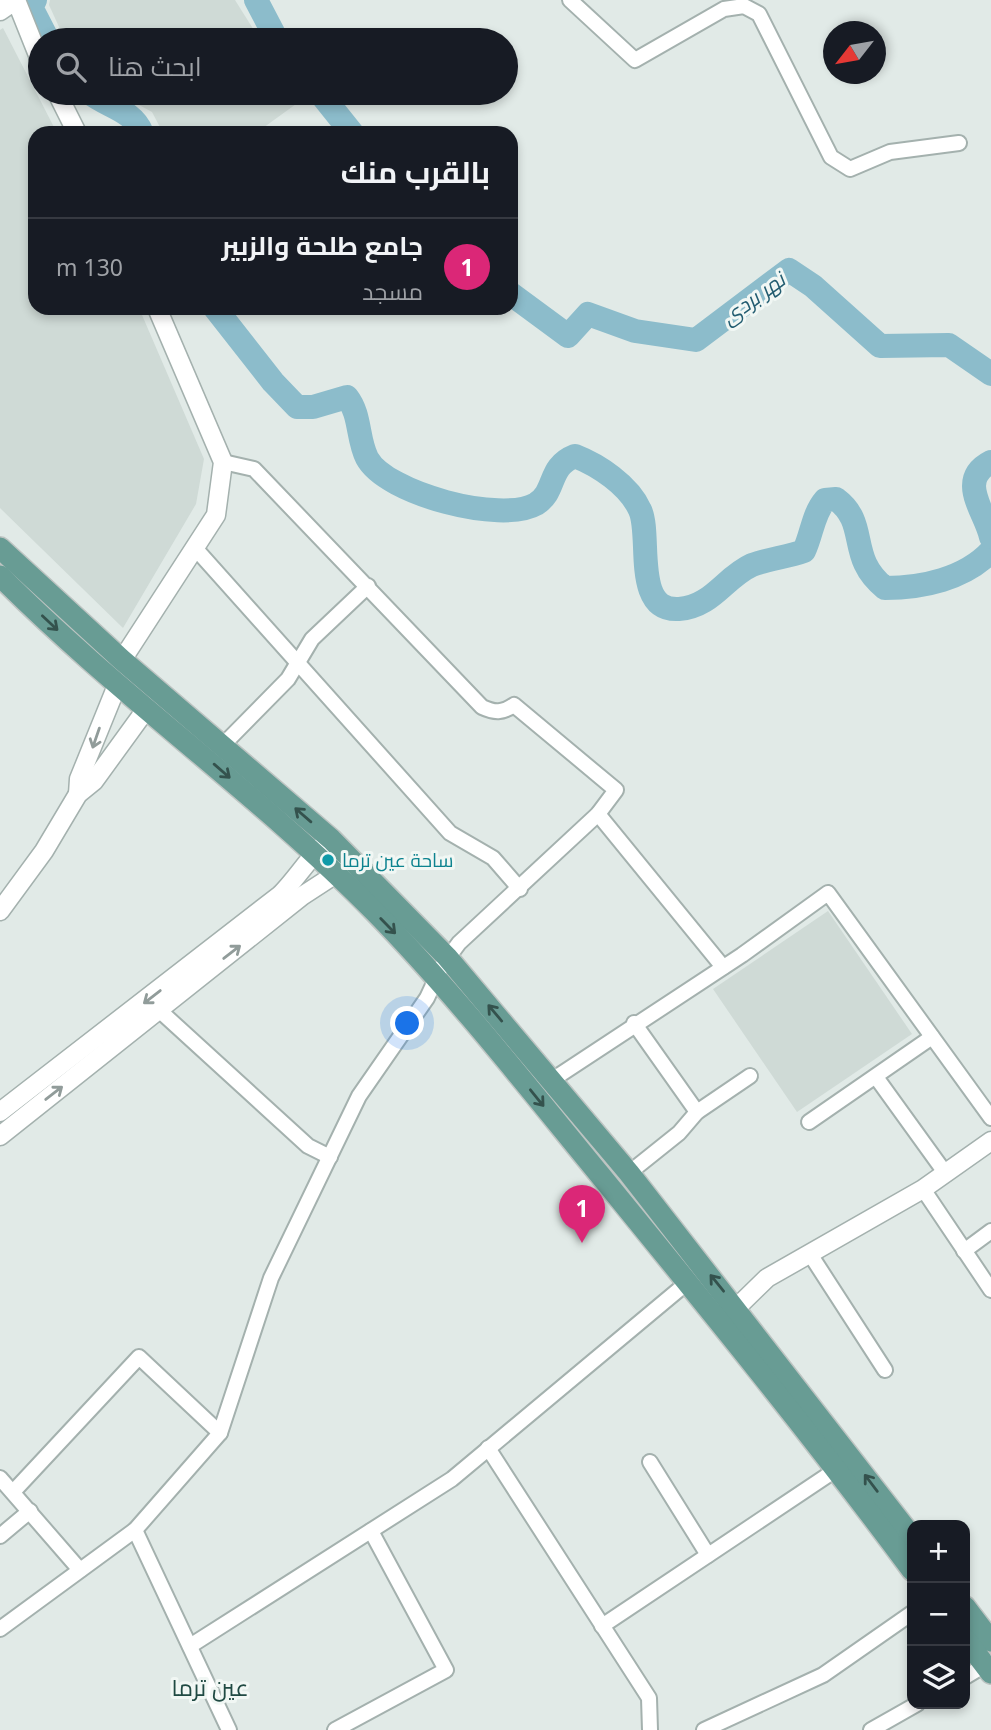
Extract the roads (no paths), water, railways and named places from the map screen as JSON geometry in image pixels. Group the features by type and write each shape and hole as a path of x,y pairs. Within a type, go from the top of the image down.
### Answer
{"main road":[{"path":"0,548 122,660 331,839 447,957 629,1173 738,1310 845,1463 907,1562"},
{"path":"0,576 118,683 315,854 438,978 721,1322 907,1531"},
{"path":"970,1613 991,1641"},
{"path":"970,1645 989,1667"}],"street":[{"path":"0,11 16,0 28,30"},
{"path":"570,0 635,60 724,9 744,6 759,14 831,157 850,169 890,152 959,143"},
{"path":"63,105 74,126"},
{"path":"122,660 216,515 223,462 160,315"},
{"path":"0,1629 135,1530 220,1433 271,1278 359,1096 427,998 447,957 598,814 616,790 514,705 505,711 493,712 482,708 254,469 223,462"},
{"path":"195,548 450,833 493,858 520,889"},
{"path":"223,745 288,679 312,639 368,586"},
{"path":"78,794 79,779 118,683"},
{"path":"0,911 44,851 78,794 94,781 147,708"},
{"path":"598,814 723,967"},
{"path":"0,1112 280,895 331,839"},
{"path":"0,1136 302,897 337,875 351,858"},
{"path":"552,1080 634,1023 723,967 828,892 991,1118"},
{"path":"159,1010 308,1146 330,1157"},
{"path":"634,1023 696,1112"},
{"path":"809,1122 932,1037"},
{"path":"629,1173 679,1133 696,1112 750,1076"},
{"path":"876,1077 946,1174"},
{"path":"721,1322 738,1310 759,1284 923,1189 991,1141"},
{"path":"923,1189 991,1290"},
{"path":"964,1251 991,1231"},
{"path":"810,1254 885,1370"},
{"path":"190,1646 452,1479 688,1282"},
{"path":"13,1492 139,1357 220,1433"},
{"path":"488,1448 649,1698 650,1730"},
{"path":"650,1462 708,1555"},
{"path":"602,1626 845,1463"},
{"path":"0,1478 80,1570"},
{"path":"0,1536 30,1511"},
{"path":"135,1530 229,1730"},
{"path":"335,1730 446,1670 371,1531"},
{"path":"704,1730 823,1675 907,1617"},
{"path":"970,1675 989,1667"},
{"path":"871,1730 908,1709"}],"waterway":[{"path":"35,0 31,7 42,28"},
{"name":"نهر بردى","path":"256,0 271,28"},
{"path":"110,105 133,119 138,126"},
{"name":"نهر بردى","path":"330,105 346,126"},
{"name":"نهر بردى","path":"518,299 568,336 588,314 635,331 696,340 789,270 813,286 880,346 949,345 991,374"},
{"path":"220,315 273,382 297,407 313,407 347,397 355,411 367,458 378,471 420,494 473,508 520,509 543,499 560,466 575,456 603,470 621,484 640,510 649,586 664,607 691,607 701,603 752,565 804,551 818,511 825,500 836,499 853,519 866,565 885,588 942,580 969,569 991,551"},
{"path":"991,462 981,469 975,478 974,487 991,537"}],"place":[{"name":"ساحة عين ترما","path":"328,860"},
{"name":"جامع طلحة والزبير","path":"582,1243"}],"district":[{"name":"عين ترما","path":"210,1687"}]}
